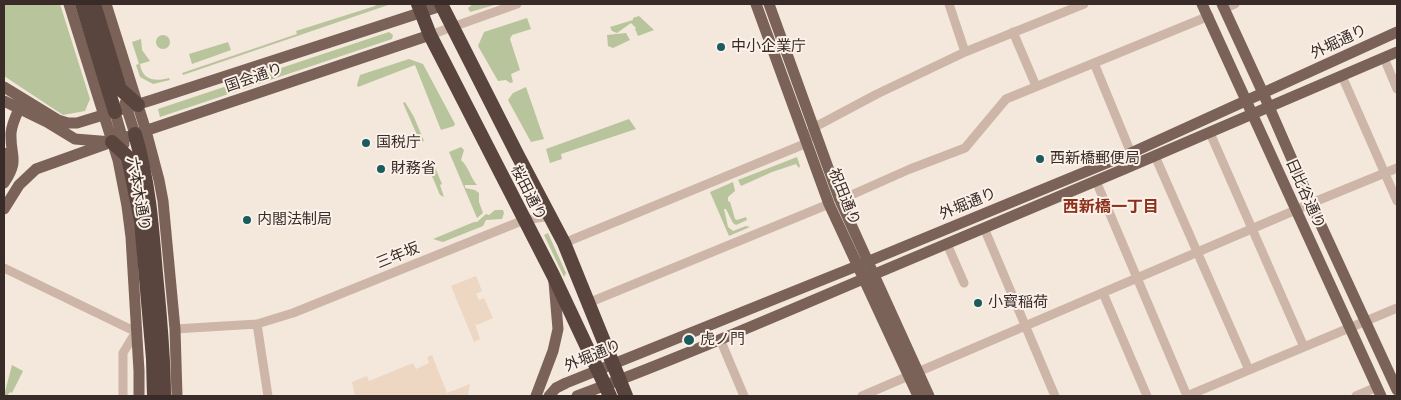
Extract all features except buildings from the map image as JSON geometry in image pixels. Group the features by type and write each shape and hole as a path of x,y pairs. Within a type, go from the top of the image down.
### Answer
{"highway":[{"path":"82,4 121,110"},
{"path":"94,4 120,89 121,110"},
{"name":"桜田通り","path":"444,4 451,26 564,243 626,396"},
{"name":"桜田通り","path":"419,8 430,34 553,275 607,391"},
{"path":"129,136 128,157 141,222 154,366 154,396"},
{"path":"129,136 149,192 164,357 164,396"}],"main road":[{"path":"69,4 121,110 129,136"},
{"path":"106,4 121,110 129,136"},
{"name":"国会通り","path":"4,101 22,104 58,120 77,123 121,110 419,8 444,4"},
{"name":"祝田通り","path":"756,4 810,135 834,202"},
{"name":"祝田通り","path":"769,4 810,135 834,202 913,374 929,396"},
{"name":"日比谷通り","path":"1202,4 1379,392"},
{"name":"日比谷通り","path":"1223,6 1397,390"},
{"name":"外堀通り","path":"549,396 556,388 566,382 613,365 862,264 1130,153 1397,32"},
{"name":"国会通り","path":"4,87 22,104 75,140 129,136 430,34"},
{"name":"外堀通り","path":"577,396 607,391 620,380 1210,133 1397,52"},
{"path":"4,183 12,171 14,158 11,131 22,104"},
{"path":"4,209 19,185 36,169 129,136"},
{"name":"六本木通り","path":"129,136 159,180 163,201 175,328 178,396"},
{"name":"六本木通り","path":"129,136 119,166 131,236 139,396"},
{"path":"4,153 4,170"},
{"path":"536,396 553,351 558,329 553,275"},
{"name":"祝田通り","path":"913,374 918,396"}],"street":[{"name":"国会通り","path":"430,34 517,4"},
{"path":"949,4 965,52"},
{"path":"564,243 810,135 877,94 965,52 1084,4"},
{"path":"1223,6 1236,4"},
{"path":"588,303 965,148 1006,99 1209,16"},
{"path":"1014,32 1036,86"},
{"path":"1384,58 1397,89"},
{"path":"1094,63 1130,153"},
{"path":"1342,76 1397,201"},
{"path":"1210,133 1304,347"},
{"path":"1155,156 1249,370"},
{"path":"862,396 1311,203 1397,168"},
{"path":"1096,181 1187,396 1397,308"},
{"name":"三年坂","path":"175,328 256,324 293,313 524,220 551,216"},
{"path":"984,228 1055,396"},
{"path":"947,244 964,283"},
{"path":"4,268 130,329 137,330 123,353 123,396"},
{"path":"1103,293 1146,396"},
{"path":"256,324 268,396"},
{"path":"720,339 744,396"},
{"path":"1356,396 1379,392"}],"green space":[{"path":"4,4 60,4 90,99 85,111 63,115 4,76"},
{"path":"376,4 391,4 183,75 182,73 297,34 296,31 375,6"},
{"path":"473,4 498,4 470,12 468,8"},
{"path":"639,16 654,30 638,36 636,28 631,23 617,33 612,31 610,27 633,20 633,18"},
{"path":"527,18 531,29 512,35 510,39 520,70 511,74 513,82 510,83 506,80 498,81 478,46 484,32"},
{"path":"389,32 393,35 392,39 160,117 158,109"},
{"path":"626,33 630,40 613,48 608,46 607,35"},
{"path":"160,35 166,35 170,42 166,49 160,49 156,45 156,39"},
{"path":"141,39 142,50 150,61 140,64 143,74 154,80 169,78 170,80 153,84 140,77 136,65 139,64 132,42"},
{"path":"228,42 231,50 192,64 189,54"},
{"path":"409,59 423,64 455,124 454,126 441,130 415,65 358,87 360,75"},
{"path":"526,87 544,139 531,142 508,100 513,93"},
{"path":"405,102 414,117 424,141 420,142 403,103"},
{"path":"629,119 636,129 561,154 562,159 550,163 546,149"},
{"path":"461,147 464,150 461,160 477,185 465,185 465,188 479,193 479,202 483,213 477,218 449,152"},
{"path":"797,157 799,168 796,164 741,186 738,180"},
{"path":"432,160 442,184 440,185 444,197 440,195 426,162"},
{"path":"733,182 735,191 728,197 728,201 730,202 735,219 746,217 747,220 736,225 726,209 724,209 728,227 733,231 746,226 750,227 729,236 710,192"},
{"path":"495,210 503,210 502,219 486,220 483,226 443,242 433,239 477,222 486,214 489,215"},
{"path":"548,233 566,273 564,277 544,235"},
{"path":"12,365 23,371 12,393 10,392 7,396 4,396"}],"shaded area":[{"path":"476,276 482,291 476,294 479,300 484,298 493,318 477,325 475,324 480,339 474,342 451,286"},
{"path":"432,355 447,393 470,384 468,396 355,396 352,382 367,376 369,381 413,363 416,369 429,363 427,357"}],"place":[{"name":"中小企業庁","path":"721,47"},
{"name":"国税庁","path":"366,143"},
{"name":"西新橋郵便局","path":"1040,159"},
{"name":"財務省","path":"381,169"},
{"name":"内閣法制局","path":"247,220"},
{"name":"小寳稲荷","path":"978,303"},
{"name":"虎ノ門","path":"689,340"}],"district":[{"name":"西新橋一丁目","path":"1111,208"}]}
